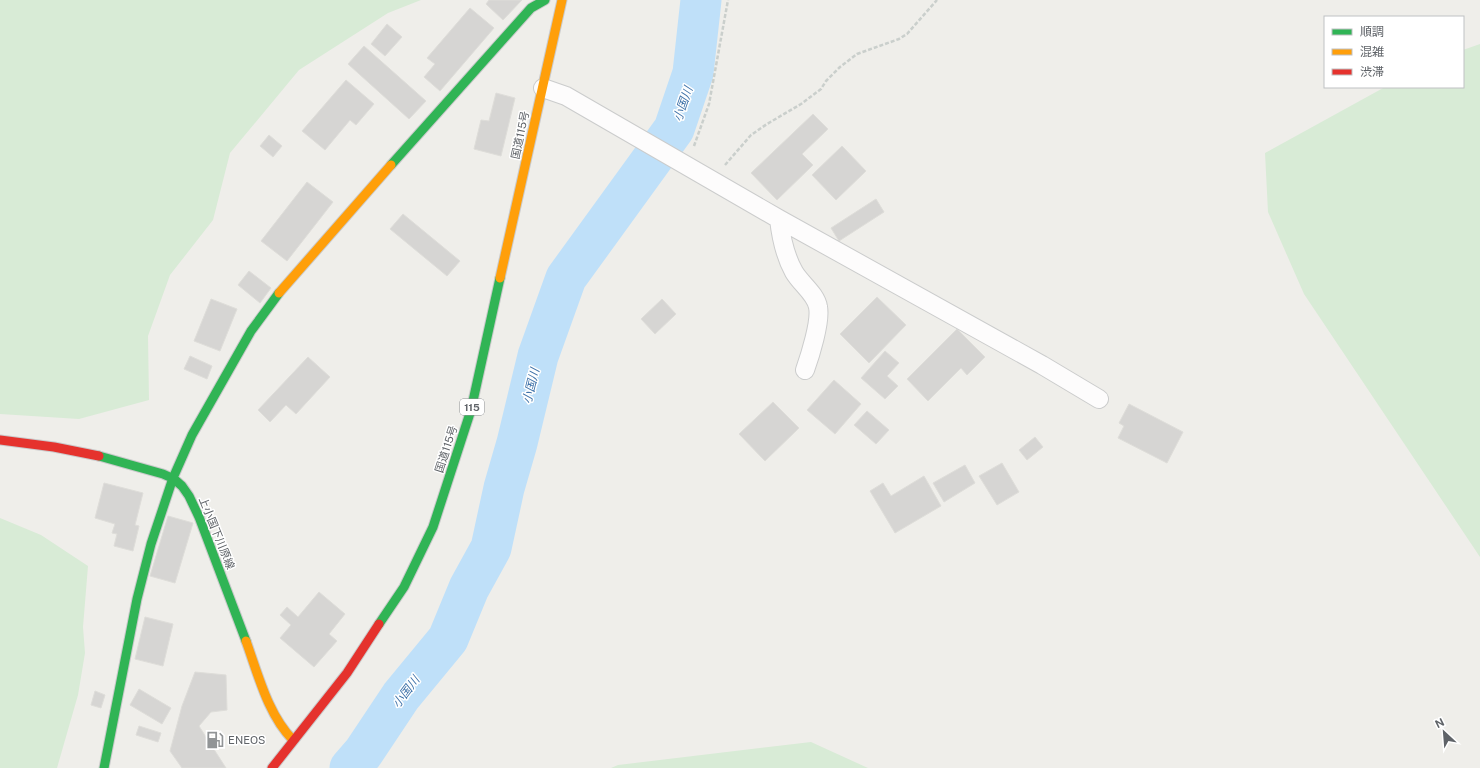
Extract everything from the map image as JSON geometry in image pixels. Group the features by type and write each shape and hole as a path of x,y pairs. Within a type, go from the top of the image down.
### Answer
{"main road":[{"path":"104,768 139,592 151,544 173,478 192,436 233,361 251,330 270,304 531,8 545,0"},
{"name":"国道115号","path":"272,768 347,672 404,587 433,527 471,410 562,0"},
{"path":"0,440 62,448 135,466 173,478"},
{"name":"上小国下川原線","path":"173,478 184,490 199,517 274,716 283,730 293,740"}],"street":[{"path":"542,88 566,96 779,219 1042,365 1099,399"},
{"path":"779,219 780,235 787,256 795,273 812,295 818,306 819,318 805,370"}],"path":[{"path":"685,165 696,142 709,104 728,0"},
{"path":"714,182 727,163 751,135 816,93 840,67 857,54 907,34 937,0"}],"green space":[{"path":"0,0 421,0 388,13 299,70 230,153 213,220 170,275 148,336 149,400 79,419 0,414"},
{"path":"1480,44 1480,557 1304,294 1268,212 1265,153 1383,88 1464,88 1464,50"},
{"path":"0,518 41,535 88,566 83,627 85,653 78,695 57,768 0,768"},
{"path":"811,742 868,768 611,768 618,765"}],"building":[{"path":"489,0 522,0 503,20 486,4"},
{"path":"470,8 494,28 440,91 424,77 435,64 427,58"},
{"path":"387,24 402,37 385,56 371,44"},
{"path":"364,46 426,101 409,119 348,64"},
{"path":"346,80 374,104 356,125 350,120 325,150 302,131"},
{"path":"496,93 515,98 501,156 474,149 481,120 489,121"},
{"path":"813,114 828,129 802,154 813,165 777,200 751,173"},
{"path":"269,135 282,146 273,157 260,146"},
{"path":"842,146 866,171 836,200 812,175"},
{"path":"307,182 333,202 287,261 261,241"},
{"path":"876,199 884,212 839,241 831,228"},
{"path":"403,214 460,261 447,276 390,229"},
{"path":"249,271 271,288 260,303 238,285"},
{"path":"877,297 906,325 869,363 840,334"},
{"path":"211,299 237,309 220,351 194,341"},
{"path":"662,299 676,314 655,334 641,319"},
{"path":"957,329 985,357 967,375 961,368 928,401 907,379"},
{"path":"885,351 899,363 887,376 898,386 885,399 861,378"},
{"path":"190,356 212,366 207,379 184,369"},
{"path":"308,357 330,377 296,414 286,405 270,422 258,410"},
{"path":"834,380 861,404 835,434 807,410"},
{"path":"773,402 799,428 765,461 739,434"},
{"path":"1129,404 1183,432 1167,463 1118,438 1124,426 1119,423"},
{"path":"867,411 889,430 876,444 854,425"},
{"path":"1035,437 1043,447 1027,460 1019,450"},
{"path":"1002,463 1019,492 997,505 979,476"},
{"path":"965,465 975,483 944,502 933,483"},
{"path":"924,476 941,506 895,533 870,491 883,483 891,496"},
{"path":"104,483 143,493 135,525 139,526 133,551 114,546 117,534 112,533 115,524 95,518"},
{"path":"168,516 193,523 175,583 150,576"},
{"path":"319,592 345,614 329,634 337,641 314,667 280,638 291,625 280,615 287,607 298,617"},
{"path":"145,617 173,624 163,666 135,659"},
{"path":"195,672 226,675 227,710 211,712 199,726 226,768 182,768 170,751 182,706"},
{"path":"139,689 171,708 162,724 130,705"},
{"path":"95,691 105,695 101,708 91,705"},
{"path":"139,726 161,733 158,742 136,735"}],"waterway":[{"name":"小国川","path":"350,768 363,753 401,696 448,639 469,588 491,548 504,488 517,443 538,356 566,278 674,129 693,73 701,0"},
{"name":"小国川","path":"360,768 363,753"}],"traffic: fast":[{"path":"391,165 531,8 545,0"},
{"path":"379,624 404,587 433,527 471,410 500,278"},
{"path":"104,768 137,599 151,544 173,478 192,435 251,331 279,293"},
{"path":"99,456 163,474 174,479 182,486 189,496 199,517 246,641"}],"traffic: slow":[{"path":"500,278 562,0"},
{"path":"279,293 391,165"},
{"path":"246,641 270,706 284,730 293,740"}],"traffic: jam":[{"path":"0,440 54,447 99,456"},
{"path":"272,768 347,673 379,624"}],"place":[{"name":"ENEOS","path":"215,740"}]}
